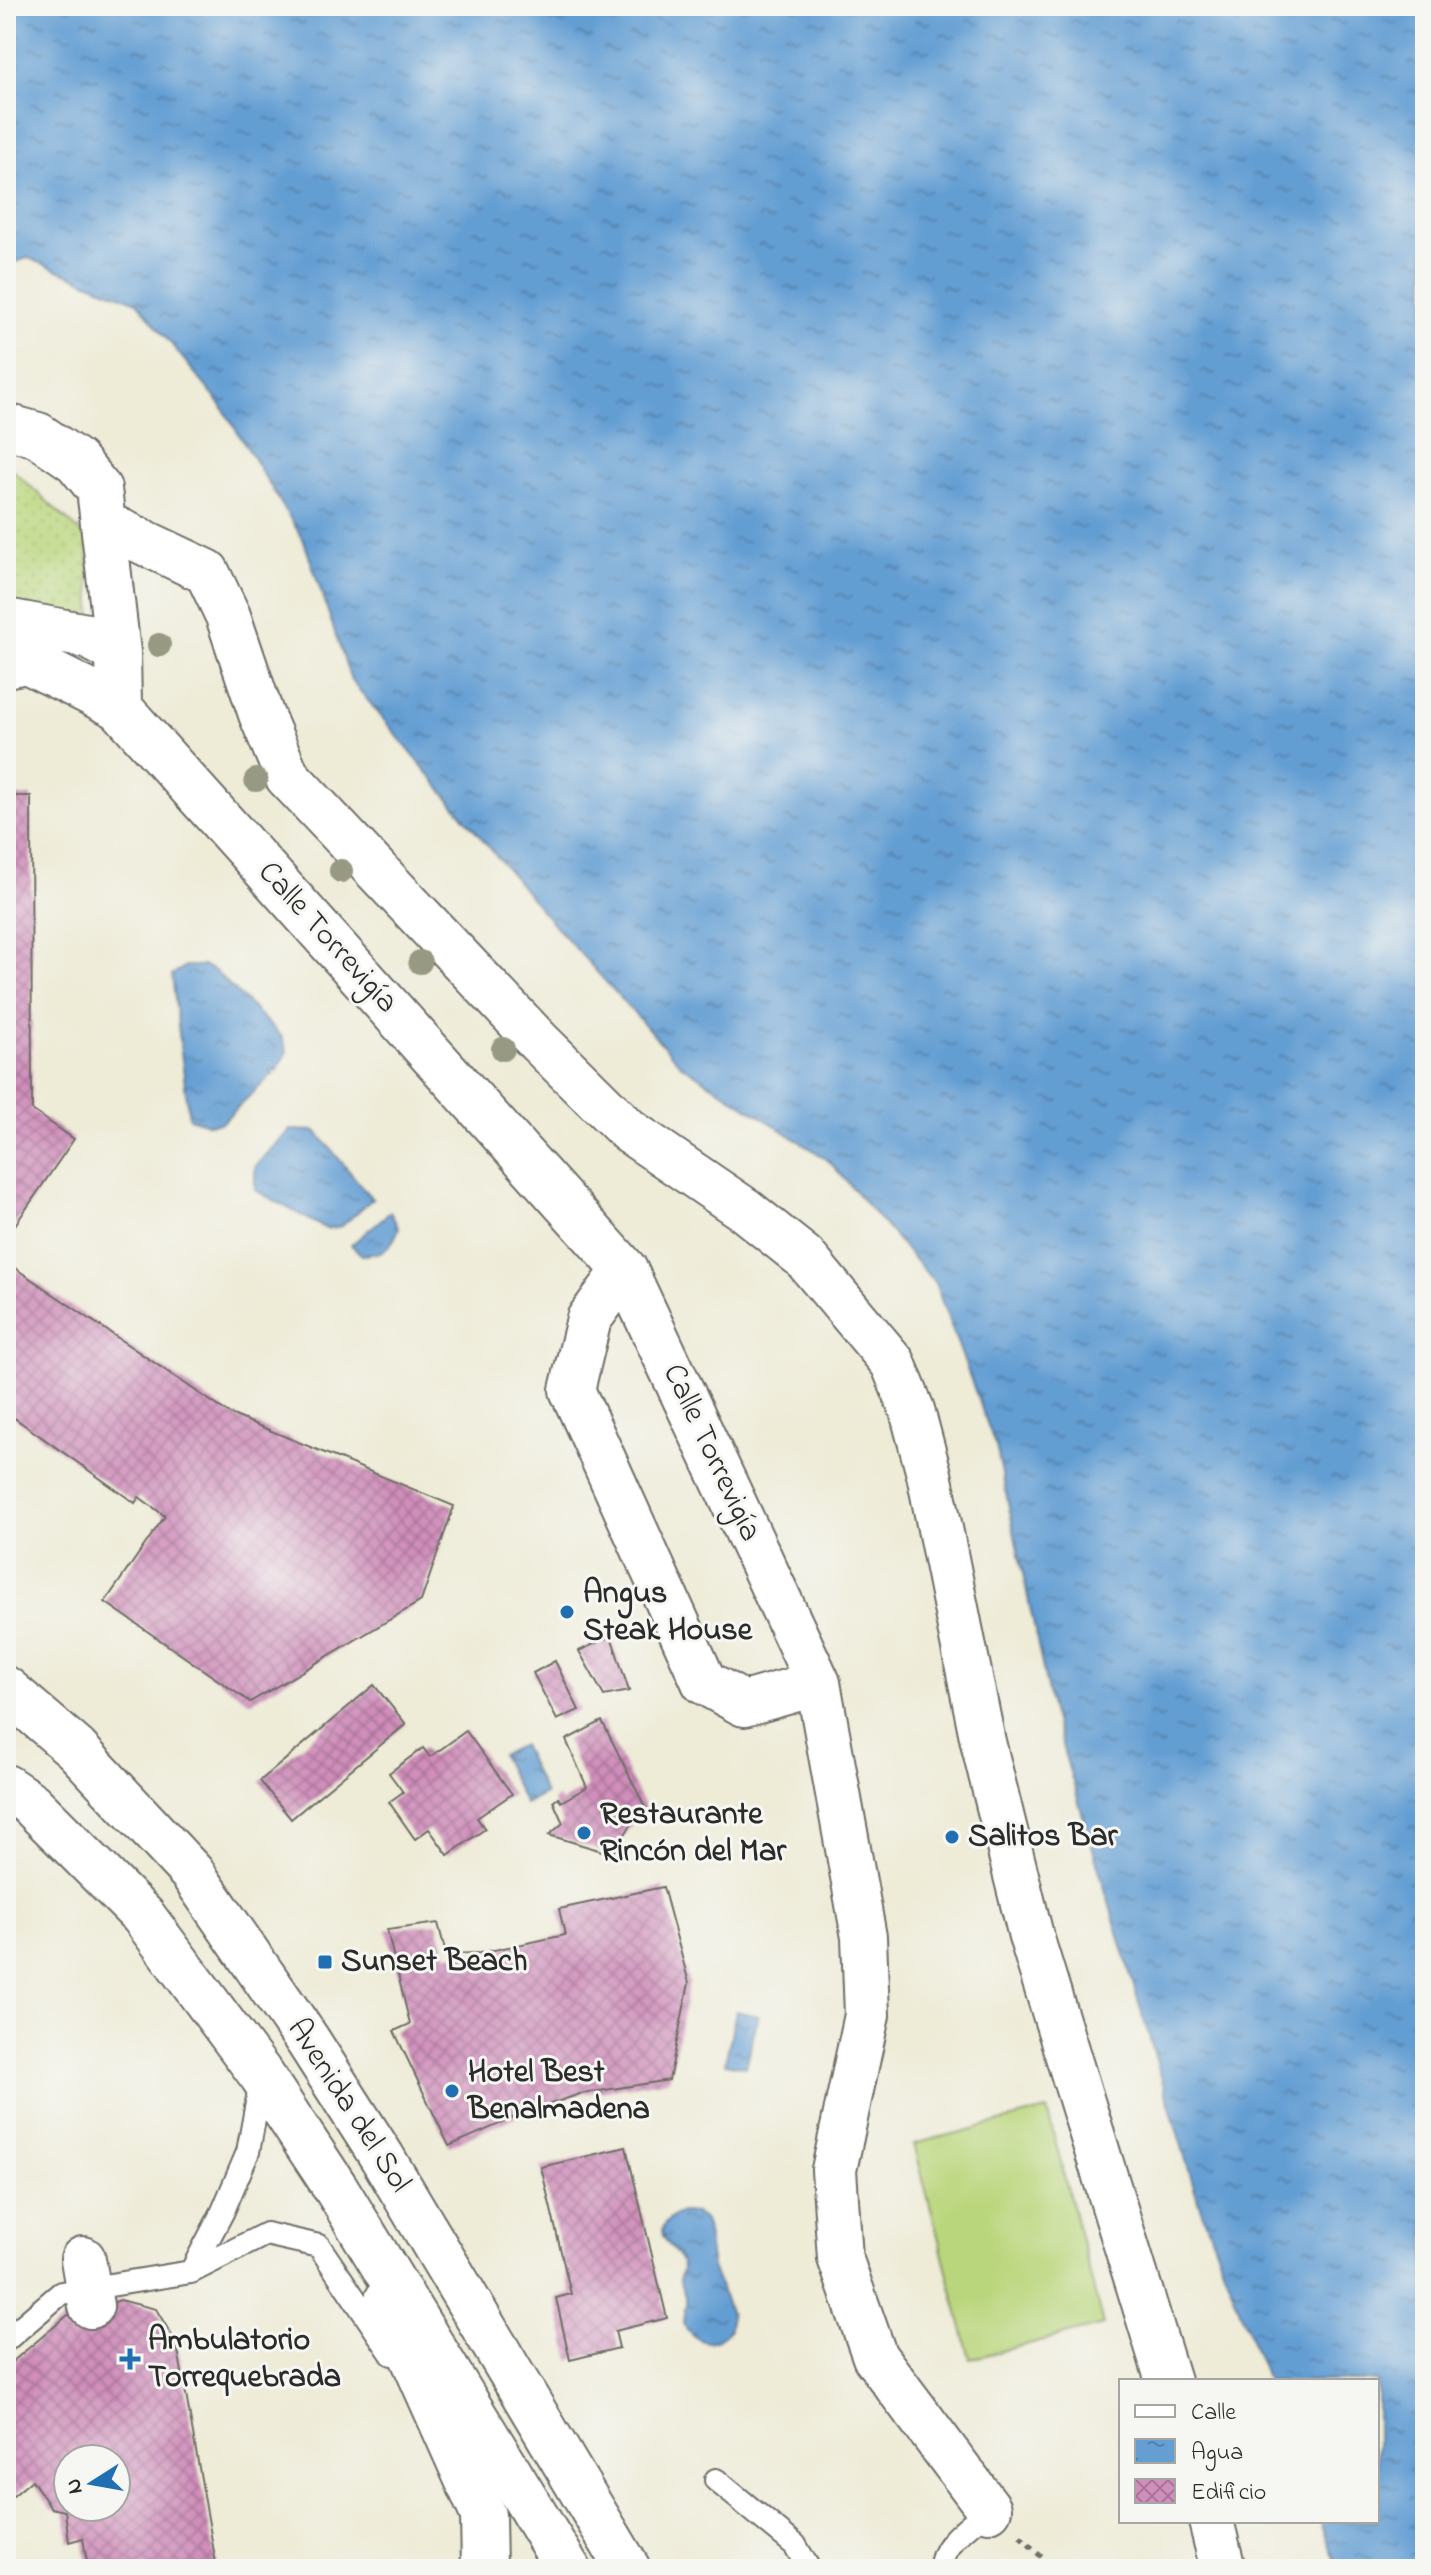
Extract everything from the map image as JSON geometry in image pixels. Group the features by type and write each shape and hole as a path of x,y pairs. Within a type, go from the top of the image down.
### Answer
{"street":[{"path":"6,426 38,435 76,461 99,489 118,652 119,707"},
{"path":"103,523 207,572 228,616 261,714 287,776 539,1042 629,1131 745,1210 804,1257 893,1363 912,1410 929,1474 983,1742 1031,1936 1167,2379"},
{"path":"6,621 87,636 118,652"},
{"name":"Calle Torrevigía","path":"6,665 27,661 119,707 625,1270 818,1683 864,1937 867,2015 834,2170 840,2258 875,2357 989,2509"},
{"path":"625,1270 589,1319 572,1390 704,1682 744,1704 818,1683"},
{"name":"Avenida del Sol","path":"6,1689 76,1749 192,1873 308,2041 382,2157 628,2569"},
{"name":"Avenida del Sol","path":"16,1805 143,1916 262,2076 337,2190 568,2569"},
{"path":"337,2190 483,2515 484,2569"},
{"path":"1212,2523 1223,2569"}],"lane":[{"path":"191,2272 223,2211 248,2152 262,2076"},
{"path":"6,2340 61,2293 87,2285 191,2272 266,2234 319,2246 448,2436"},
{"path":"716,2480 795,2545 809,2569"},
{"path":"941,2569 941,2559 949,2545 989,2509"}],"green space":[{"path":"6,464 87,538 92,620 6,612"},
{"path":"1047,2110 1103,2325 970,2359 914,2144"}],"water":[{"path":"6,6 1425,6 1425,2569 1339,2569 1321,2523 1379,2523 1379,2379 1266,2379 1200,2207 1052,1712 997,1450 935,1283 828,1160 680,1064 541,910 351,680 304,541 221,405 137,302 28,258 6,265"},
{"path":"186,966 204,966 215,971 282,1037 287,1052 278,1069 221,1123 208,1124 189,1118 172,975"},
{"path":"290,1130 316,1131 372,1199 342,1226 326,1229 255,1190 255,1166"},
{"path":"390,1212 399,1228 393,1241 382,1252 362,1255 351,1245"},
{"path":"522,1745 545,1794 525,1804 501,1755"},
{"path":"736,2011 758,2016 746,2067 725,2063"},
{"path":"681,2212 695,2213 705,2220 712,2267 730,2314 730,2329 711,2341 699,2340 683,2324 686,2299 680,2283 682,2268 676,2253 662,2234 669,2220"}],"building":[{"path":"6,796 31,796 32,1110 74,1139 6,1238"},
{"path":"6,1262 230,1414 454,1506 421,1601 250,1702 105,1602 165,1516 139,1497 135,1503 6,1412"},
{"path":"611,1636 629,1691 604,1696 579,1651"},
{"path":"555,1661 579,1710 557,1720 533,1673"},
{"path":"374,1685 406,1724 291,1819 260,1781"},
{"path":"602,1721 649,1815 633,1822 612,1854 549,1835 563,1823 553,1801 558,1797 561,1802 587,1787 566,1740"},
{"path":"466,1731 512,1794 477,1818 485,1829 448,1855 429,1829 415,1839 389,1802 403,1792 389,1773 423,1748 430,1757"},
{"path":"663,1887 689,1983 669,2080 580,2094 527,2112 449,2146 394,2031 410,2024 387,1930 438,1923 446,1954 480,1953 565,1935 559,1909"},
{"path":"626,2147 667,2318 615,2331 619,2348 570,2360 556,2298 571,2294 541,2167"},
{"path":"120,2300 156,2309 177,2344 217,2569 88,2569 83,2538 69,2542 67,2523 132,2523 132,2443 52,2443 52,2508 32,2480 6,2502 6,2367 68,2315 78,2317"}],"place":[{"name":"Angus Steak House","path":"567,1612"},
{"name":"Restaurante Rincón del Mar","path":"584,1833"},
{"name":"Salitos Bar","path":"952,1837"},
{"name":"Sunset Beach","path":"325,1962"},
{"name":"Hotel Best Benalmadena","path":"452,2091"},
{"name":"Ambulatorio Torrequebrada","path":"130,2359"}]}
